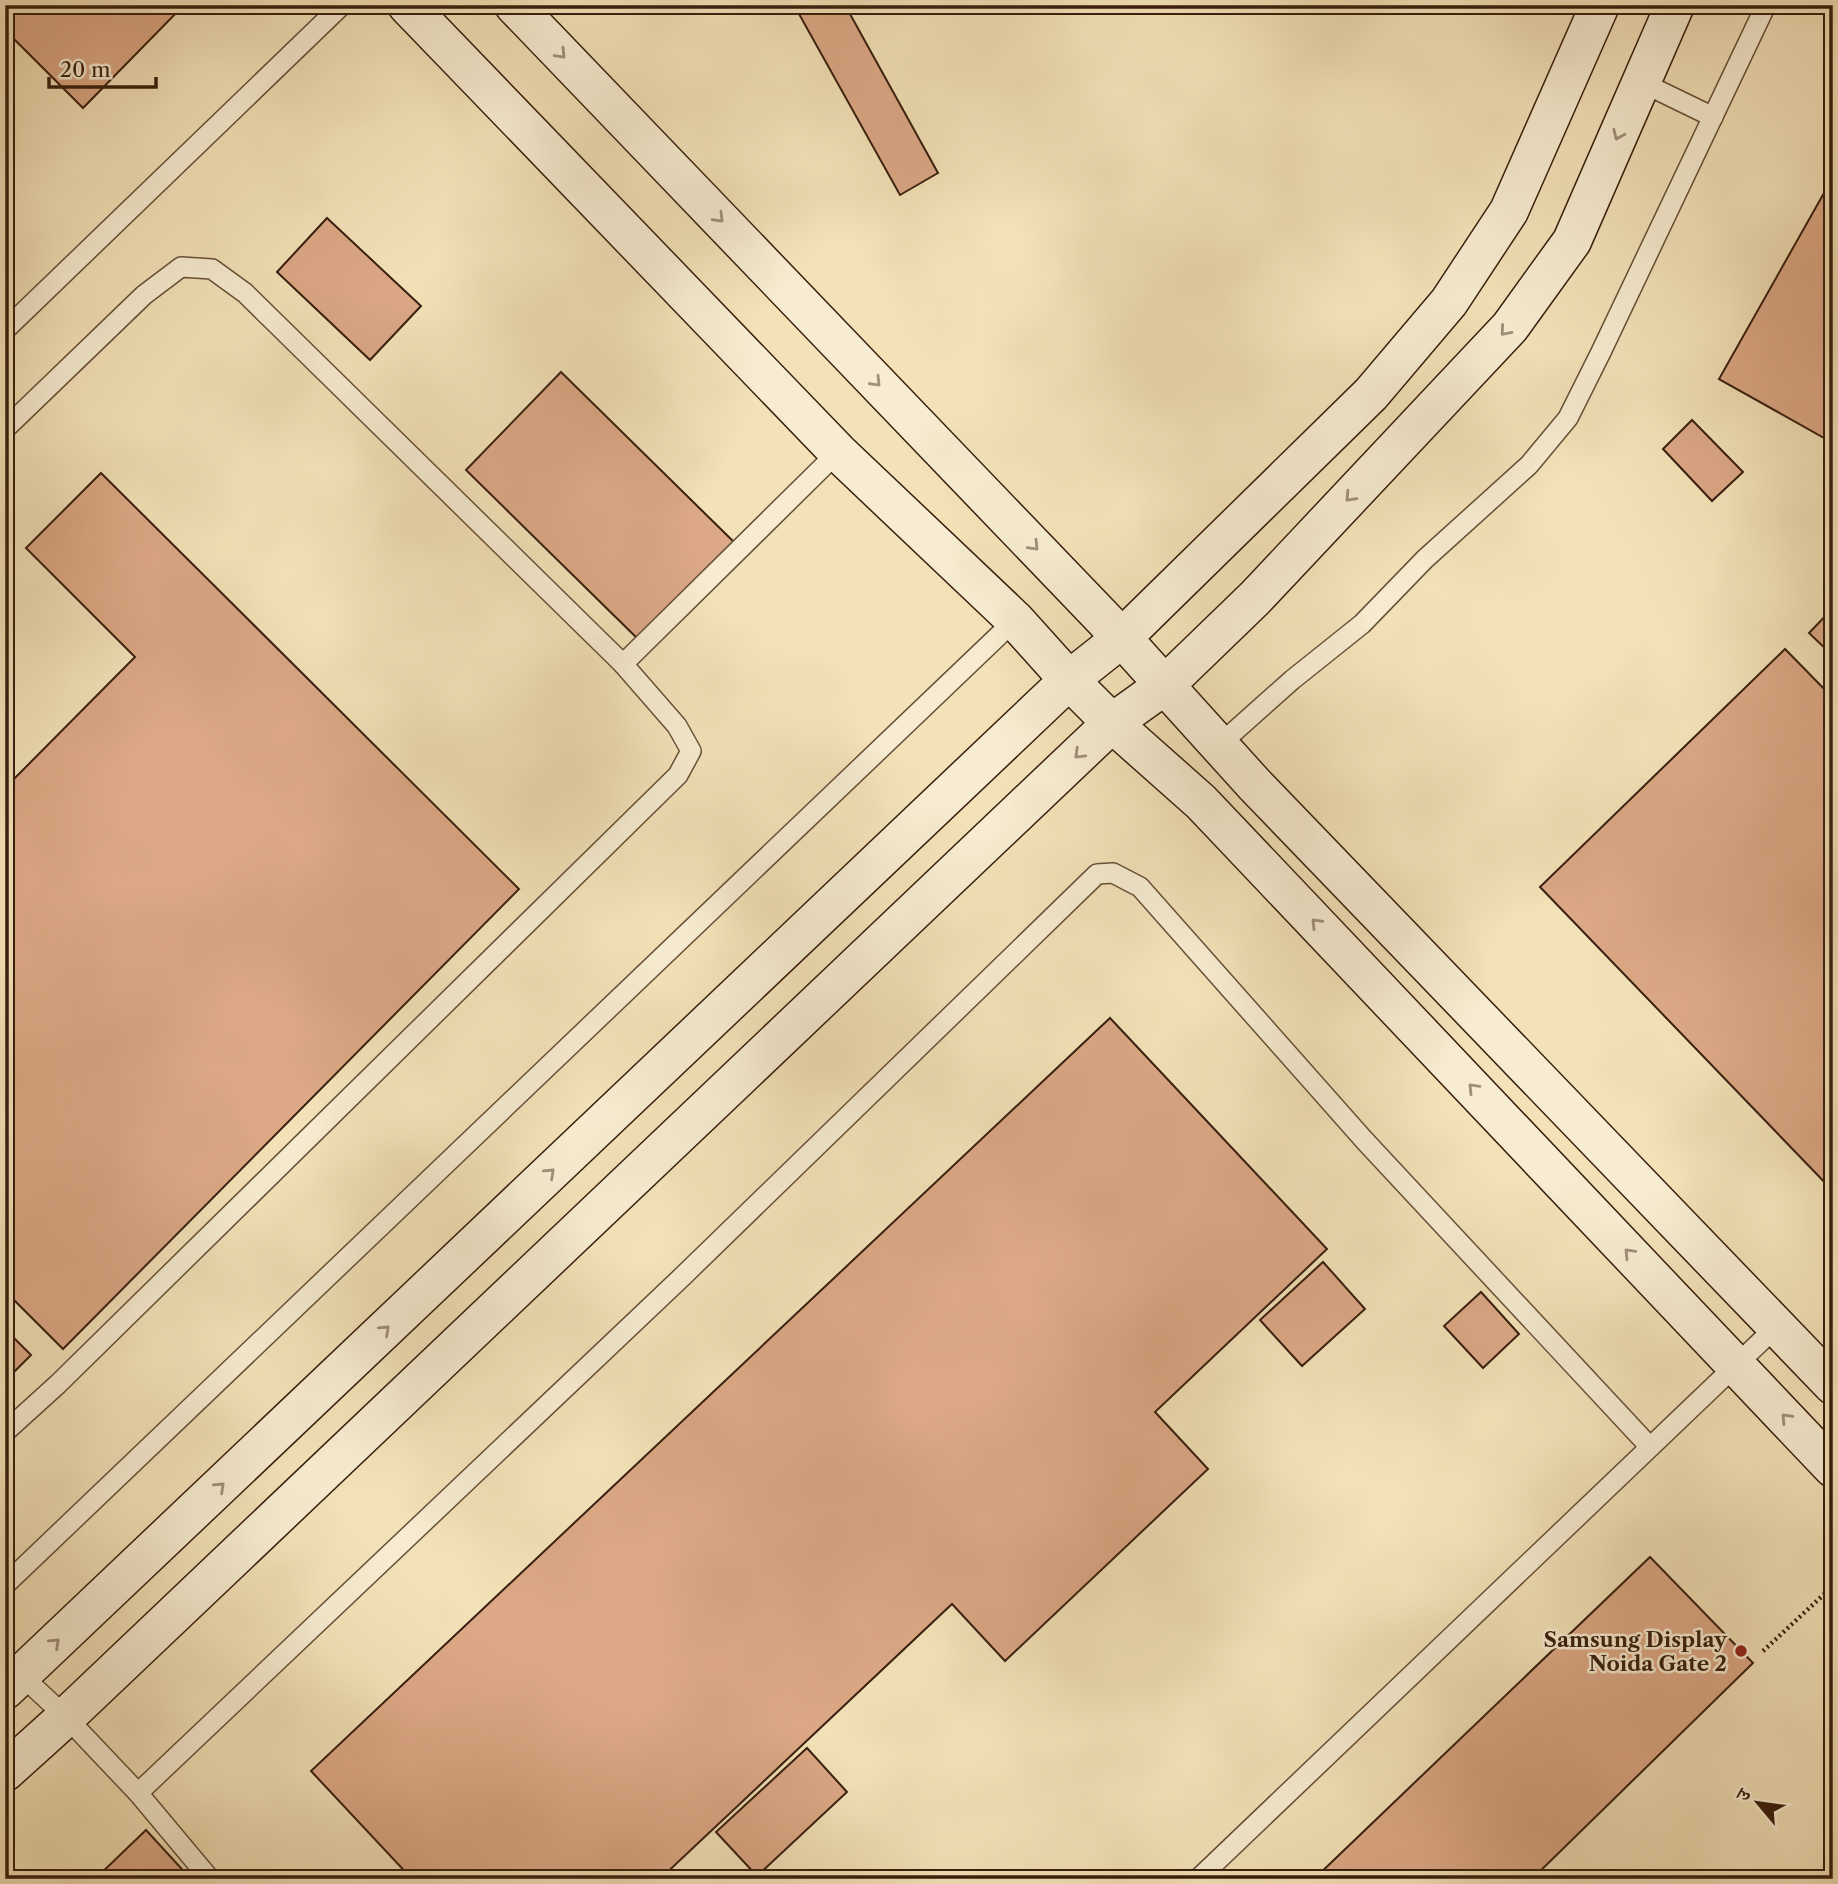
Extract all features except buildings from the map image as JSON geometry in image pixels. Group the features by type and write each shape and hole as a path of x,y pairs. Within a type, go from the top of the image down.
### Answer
{"street":[{"path":"407,5 838,452 1015,620 1112,723 1201,802 1833,1468"},
{"path":"513,5 1122,638 1218,746 1833,1385"},
{"path":"13,1683 1069,680 1122,638 1371,394 1449,302 1508,211 1600,5"},
{"path":"5,1772 1112,723 1165,685 1255,598 1510,327 1572,241 1675,5"}],"lane":[{"path":"5,330 342,5"},
{"path":"1218,746 1292,680 1362,624 1426,559 1529,465 1568,418 1766,5"},
{"path":"1641,82 1713,117"},
{"path":"5,429 144,295 181,267 212,269 245,293 623,664 677,726 691,751 678,775 58,1384 5,1432"},
{"path":"623,664 838,452"},
{"path":"5,1585 1015,620"},
{"path":"138,1793 693,1266 1097,874 1113,873 1140,887 1365,1141 1650,1447"},
{"path":"1198,1879 1777,1326"},
{"path":"13,1683 66,1717 138,1793 210,1879"}],"path":[{"path":"1763,1651 1833,1586"}],"place":[{"name":"Samsung Display Noida Gate 2","path":"1741,1651"}]}
